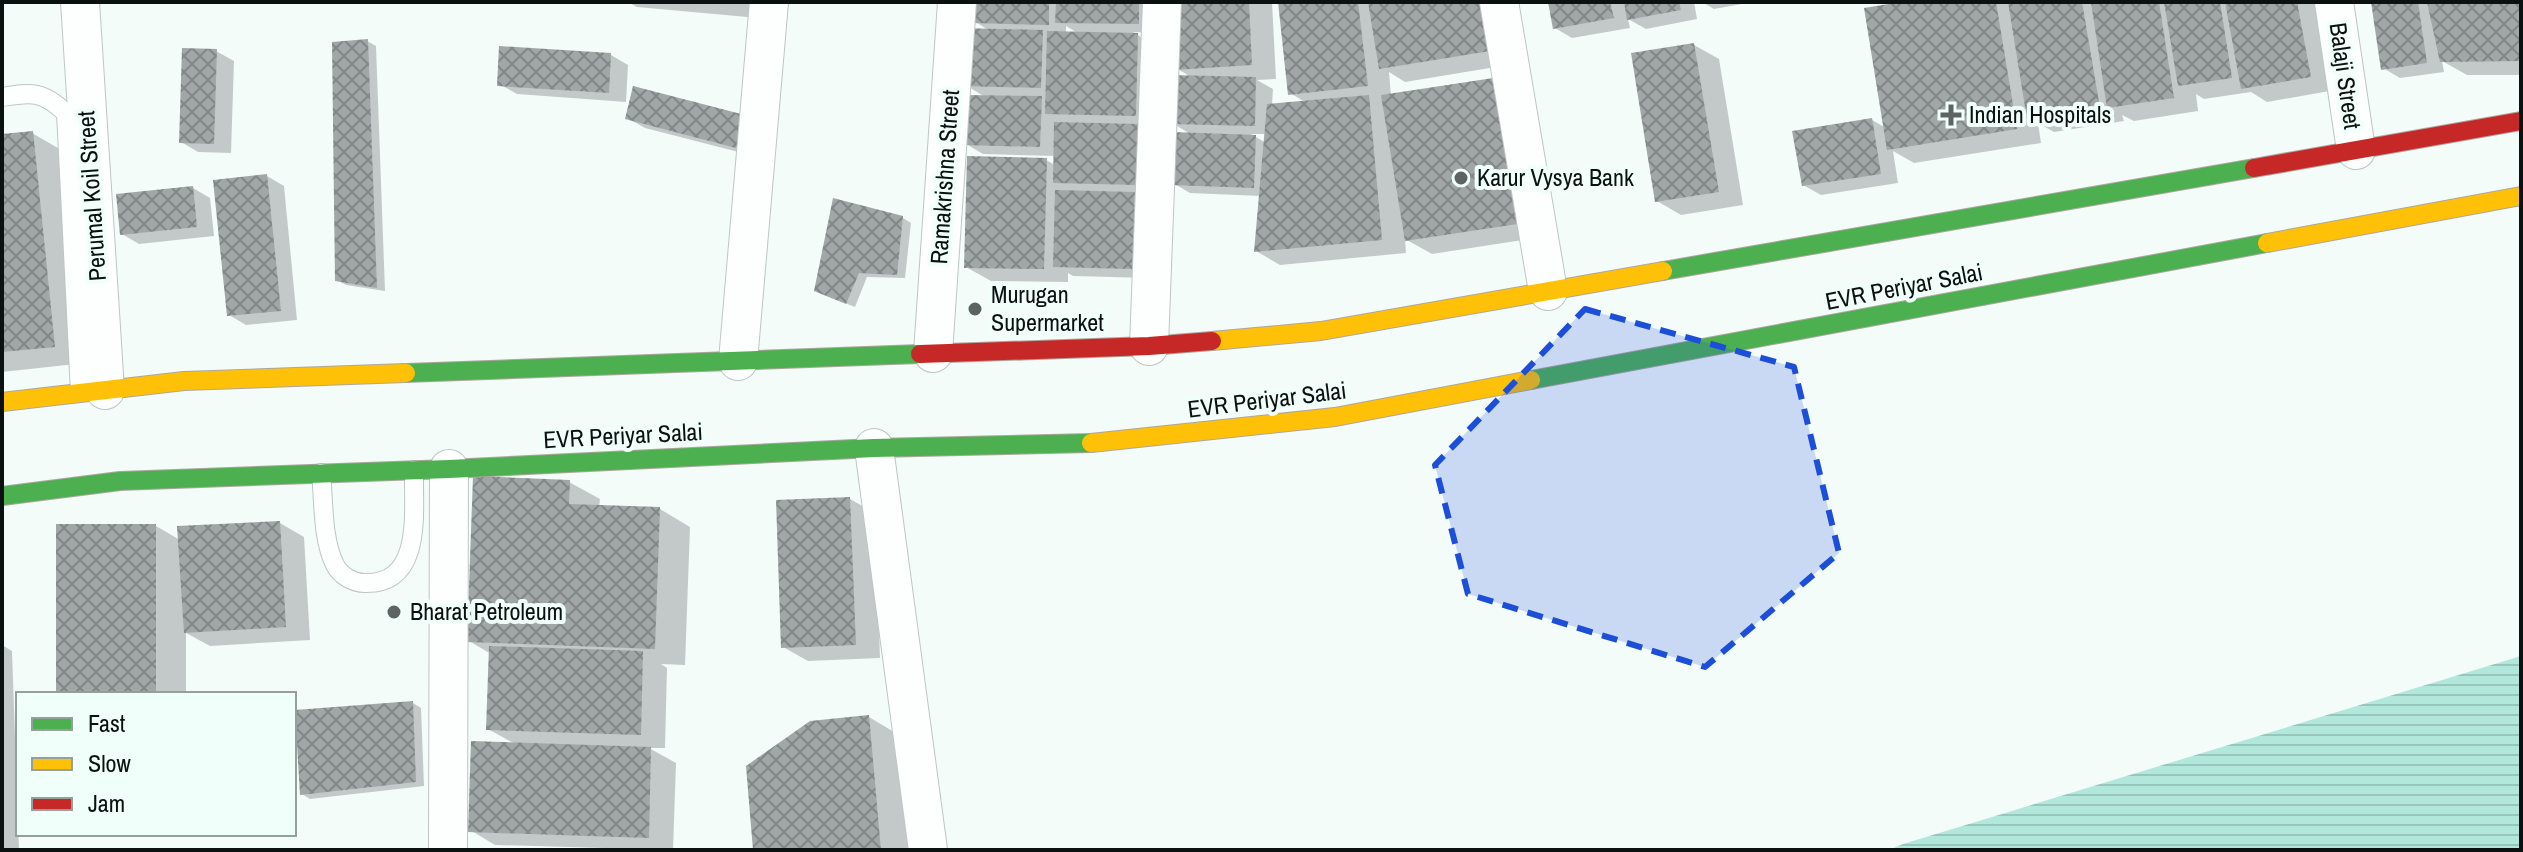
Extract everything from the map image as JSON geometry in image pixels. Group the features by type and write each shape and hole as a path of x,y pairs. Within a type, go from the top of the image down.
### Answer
{"main road":[{"path":"2,402 184,381 1149,346 1321,331 2521,121"},
{"name":"EVR Periyar Salai","path":"2,496 120,481 874,448 1112,443 1335,417 2521,196"}],"street":[{"name":"Perumal Koil Street","path":"80,2 92,391"},
{"path":"738,361 769,2"},
{"name":"Ramakrishna Street","path":"933,353 957,2"},
{"path":"1149,346 1162,2"},
{"path":"1499,2 1548,291"},
{"name":"Balaji Street","path":"2334,2 2356,150"},
{"path":"874,448 928,850"},
{"path":"432,469 448,850"}],"lane":[{"path":"2,97 34,92 53,100 66,113 92,391"},
{"path":"321,473 328,542 336,567 356,583 368,584 395,576 404,566 432,469"}],"highlighted area":[{"path":"1585,309 1794,367 1839,553 1705,667 1468,594 1435,465"}],"shaded area":[{"path":"2521,656 2521,850 1889,850 1903,844"}],"building":[{"path":"973,2 1049,2 1049,25 972,23"},
{"path":"1056,2 1139,2 1139,24 1055,23"},
{"path":"1170,2 1249,2 1252,65 1174,70"},
{"path":"1278,2 1358,2 1368,86 1288,95"},
{"path":"1368,2 1482,2 1490,51 1379,69"},
{"path":"1548,2 1610,2 1614,18 1553,29"},
{"path":"1624,2 1679,2 1681,10 1627,20"},
{"path":"1901,2 1996,2 2017,129 1887,150 1864,8"},
{"path":"2008,2 2082,2 2100,108 2027,119"},
{"path":"2091,2 2159,2 2174,98 2107,108"},
{"path":"2164,2 2220,2 2232,78 2178,86"},
{"path":"2225,2 2297,2 2311,77 2241,89"},
{"path":"2371,2 2418,2 2427,63 2381,70"},
{"path":"2427,2 2521,2 2521,61 2440,62"},
{"path":"963,28 1043,30 1041,88 962,86"},
{"path":"1047,31 1138,33 1136,116 1045,114"},
{"path":"368,39 377,288 335,281 332,42"},
{"path":"1694,43 1719,192 1655,202 1631,53"},
{"path":"499,46 611,53 609,93 497,86"},
{"path":"182,48 217,49 214,144 179,143"},
{"path":"1171,75 1256,77 1255,126 1170,124"},
{"path":"1500,77 1524,223 1405,241 1381,95"},
{"path":"633,86 745,115 736,148 625,119"},
{"path":"965,95 1042,96 1040,147 964,145"},
{"path":"1369,95 1382,240 1254,252 1267,104"},
{"path":"1872,118 1881,174 1802,186 1792,131"},
{"path":"1054,122 1138,124 1137,185 1053,183"},
{"path":"33,131 55,347 2,352 2,134"},
{"path":"1173,132 1256,135 1254,188 1171,185"},
{"path":"967,156 1047,158 1044,269 964,268"},
{"path":"267,174 281,311 227,316 213,180"},
{"path":"193,186 197,227 120,235 116,194"},
{"path":"1055,190 1135,192 1133,269 1053,267"},
{"path":"833,198 903,216 897,275 859,273 846,304 814,291"},
{"path":"473,476 570,480 569,504 660,507 655,649 467,642"},
{"path":"850,497 856,645 781,648 776,500"},
{"path":"280,521 286,627 184,633 177,526"},
{"path":"56,524 156,524 156,692 56,692"},
{"path":"489,646 643,651 641,735 486,730"},
{"path":"413,701 416,782 300,795 296,710"},
{"path":"869,715 881,850 753,850 746,766 810,721"},
{"path":"471,741 651,747 649,838 468,832"}],"traffic: fast":[{"path":"1663,271 2254,168"},
{"path":"1531,380 2267,243"},
{"path":"406,373 920,354"},
{"path":"2,496 120,481 874,448 1091,443"}],"traffic: slow":[{"path":"2267,243 2521,196"},
{"path":"1212,341 1321,331 1663,271"},
{"path":"2,402 184,381 406,373"},
{"path":"1091,443 1335,417 1531,380"}],"traffic: jam":[{"path":"2254,168 2521,121"},
{"path":"920,354 1212,341"}],"place":[{"name":"Indian Hospitals","path":"1951,115"},
{"name":"Karur Vysya Bank","path":"1461,178"},
{"name":"Murugan Supermarket","path":"975,309"},
{"name":"Bharat Petroleum","path":"394,612"}]}
